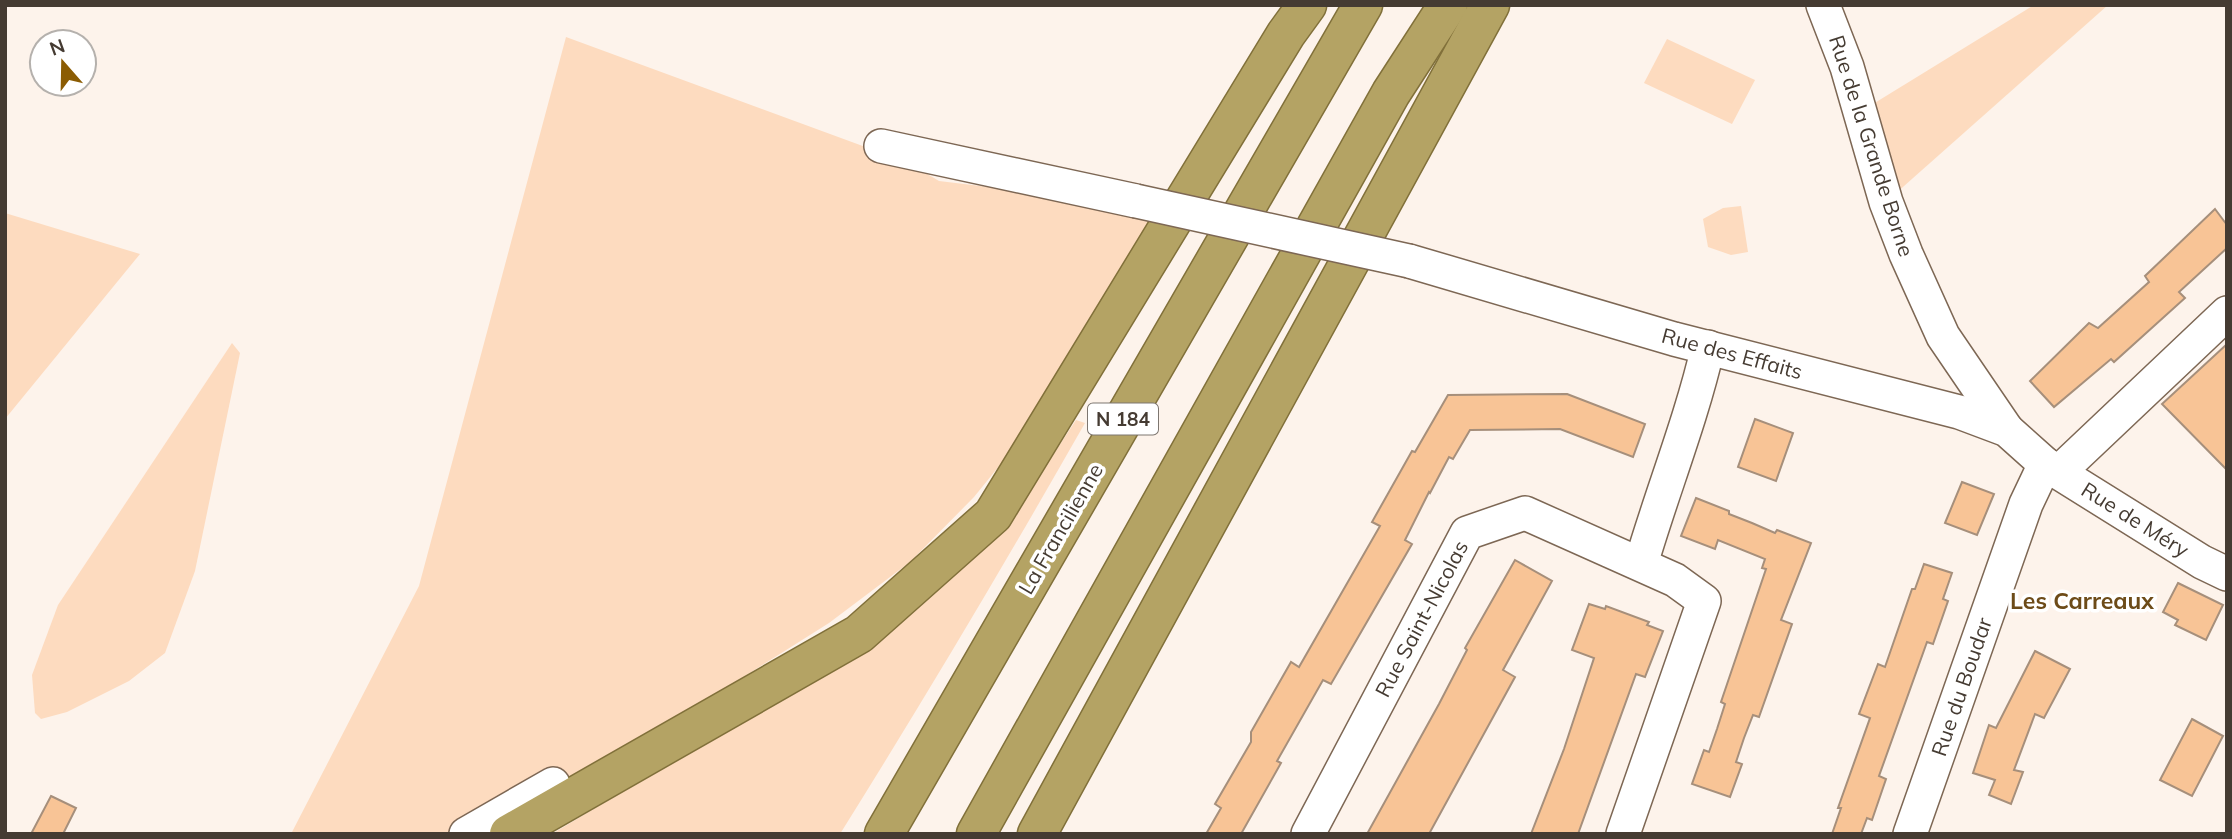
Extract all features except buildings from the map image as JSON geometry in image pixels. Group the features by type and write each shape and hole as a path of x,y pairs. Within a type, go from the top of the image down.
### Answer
{"highway":[{"path":"509,834 859,634 993,515 1286,34 1307,5"},
{"name":"La Francilienne","path":"884,834 1363,5"},
{"path":"976,834 1384,105 1448,5"},
{"path":"1037,834 1490,5"}],"street":[{"name":"Rue de la Grande Borne","path":"1823,5 1847,67 1886,202 1906,254 1943,336 2007,430"},
{"name":"Rue des Effaits","path":"881,146 1409,261 1708,347 1959,412 2007,430 2052,468"},
{"path":"2052,468 2227,313"},
{"path":"1641,564 1699,386 1708,347"},
{"name":"Rue de Méry","path":"2052,468 2202,562 2227,574"},
{"name":"Rue du Boudar","path":"1910,834 2026,505 2052,468"},
{"name":"Rue Saint-Nicolas","path":"1308,834 1467,533 1525,513 1675,580 1704,601 1623,834"},
{"path":"466,834 553,784"}],"shaded area":[{"path":"2034,5 2108,5 1886,202 1860,112"},
{"path":"566,37 909,163 939,181 1023,191 1157,217 1047,407 974,497 910,562 829,623 699,705 478,834 291,834 419,586"},
{"path":"1667,39 1755,80 1732,124 1644,83"},
{"path":"1741,206 1748,252 1731,255 1708,247 1703,219 1723,208"},
{"path":"5,213 140,254 5,419"},
{"path":"232,343 240,353 195,571 165,653 129,681 67,712 41,719 35,713 32,675 58,605"},
{"path":"1076,420 1085,423 965,630 840,834 552,834 738,722 1037,479"}],"district":[{"name":"Les Carreaux","path":"2082,601"}]}
